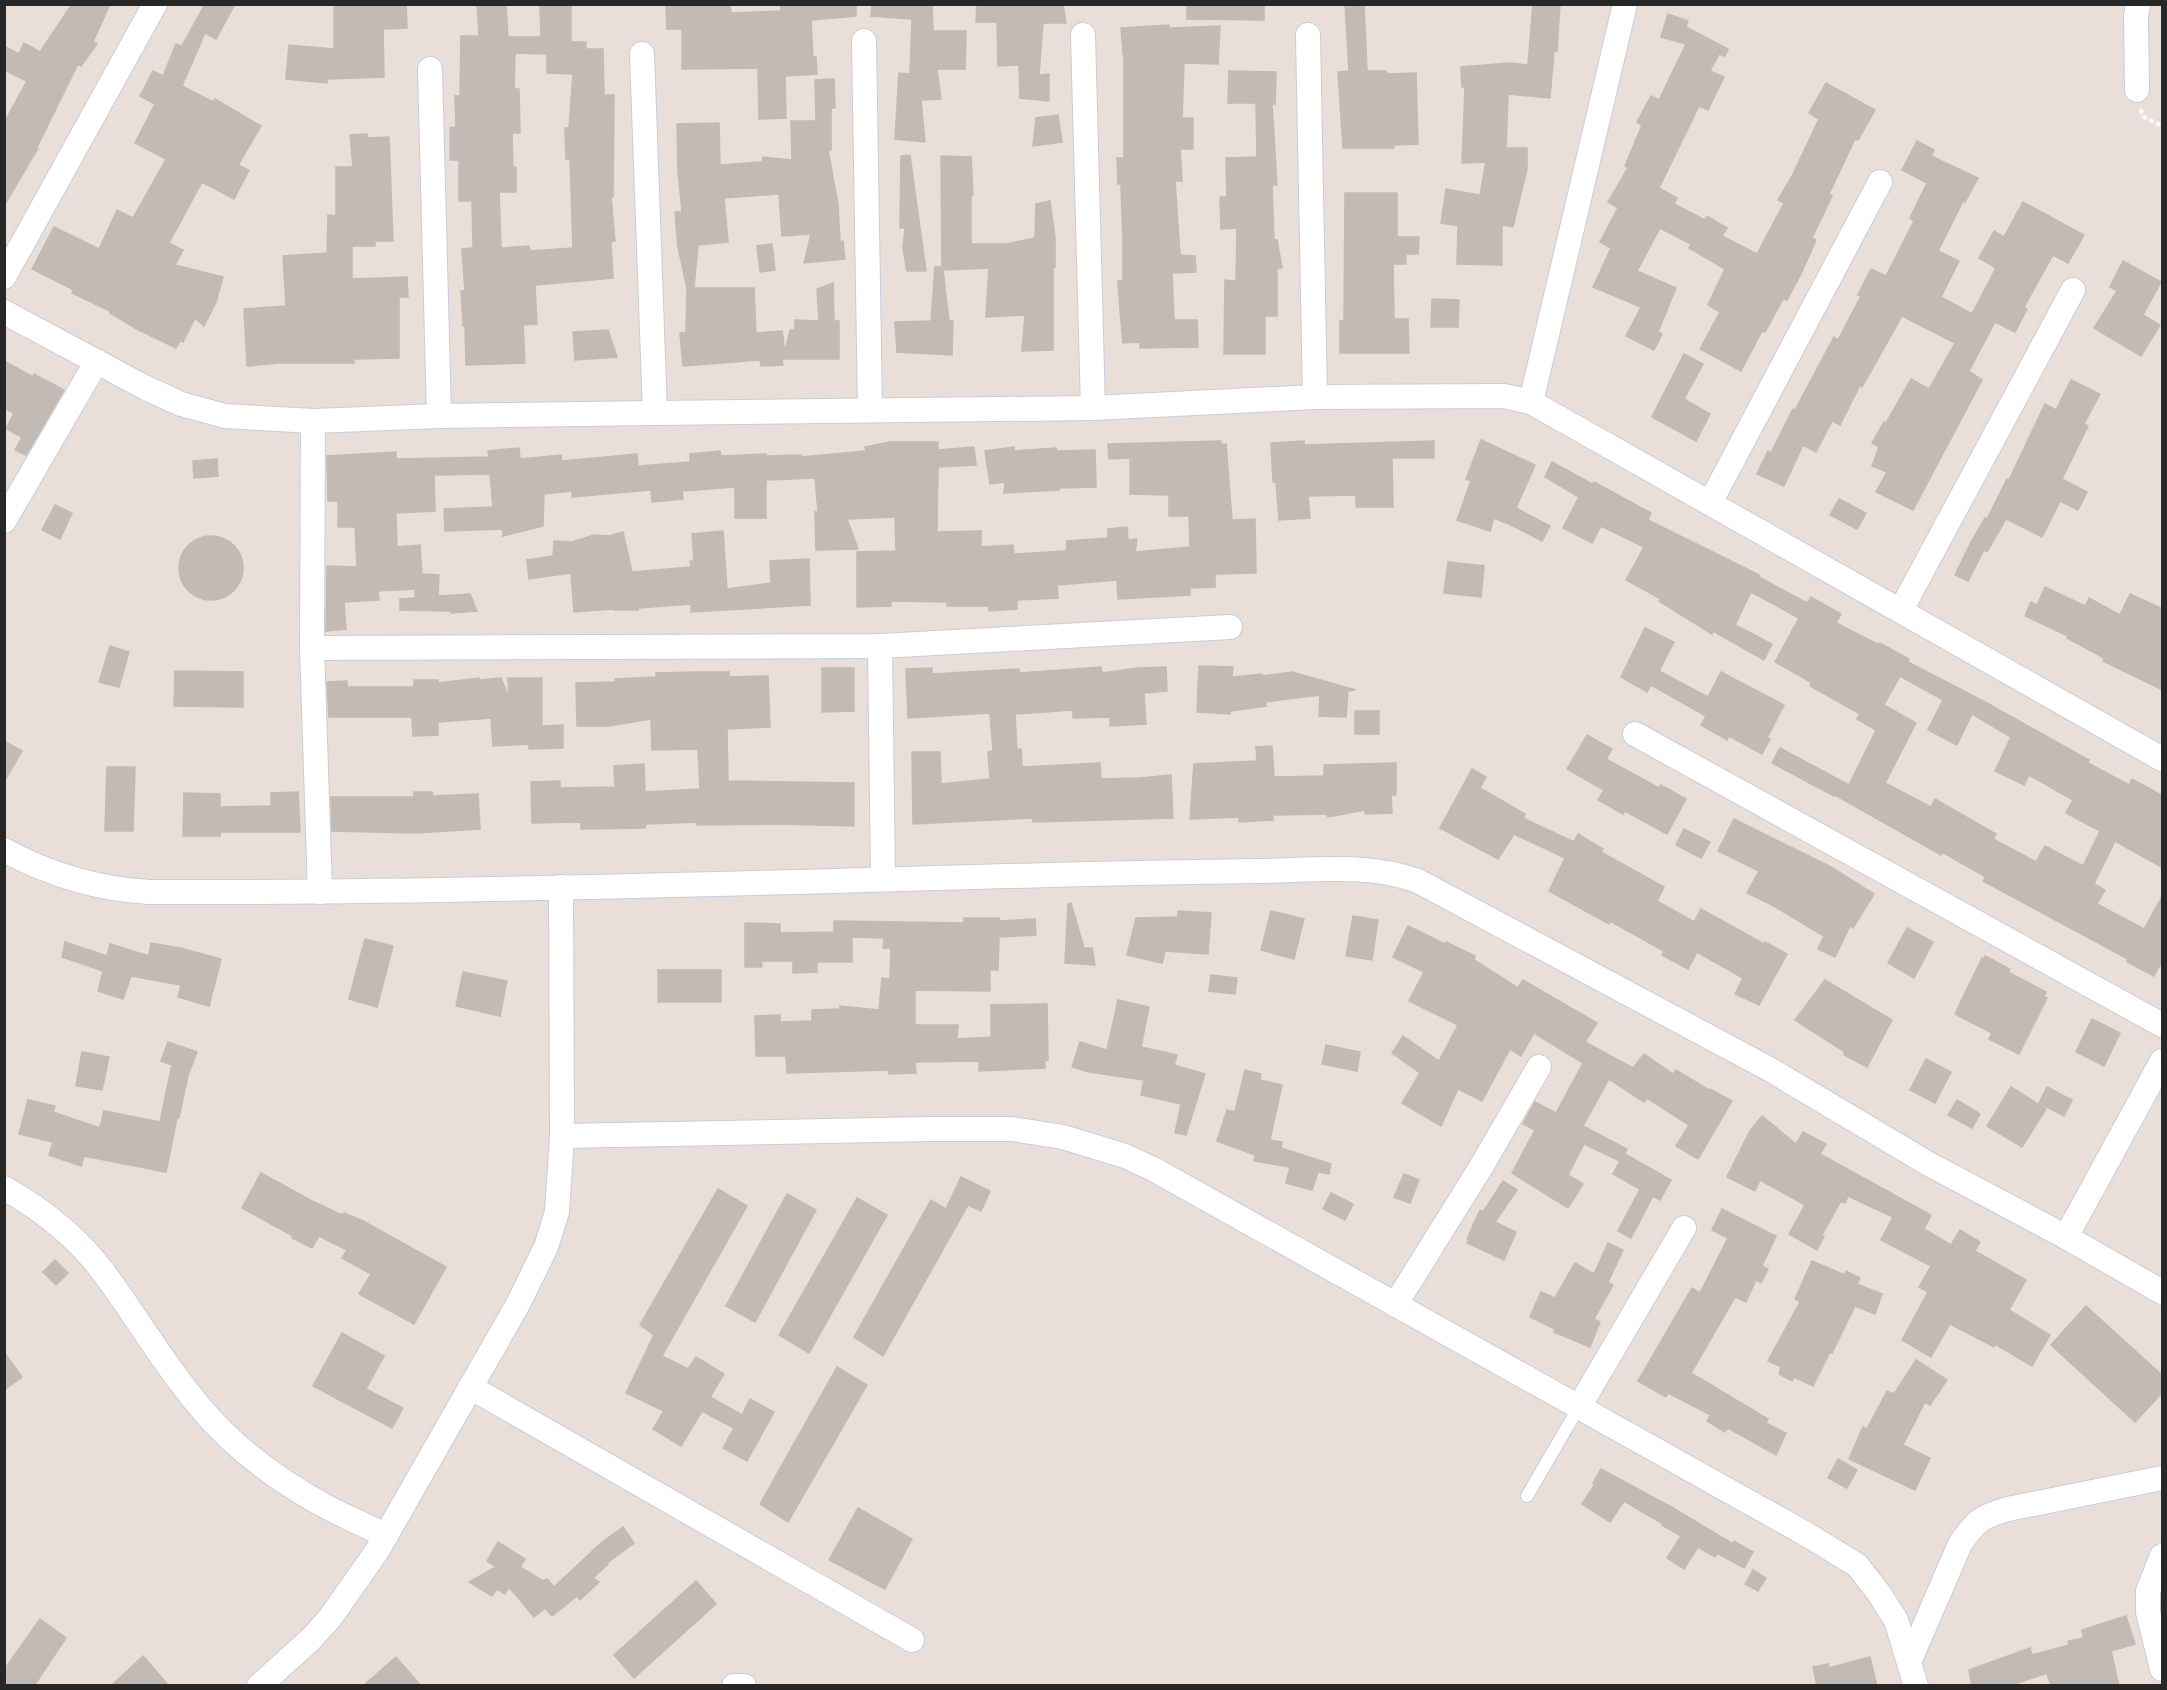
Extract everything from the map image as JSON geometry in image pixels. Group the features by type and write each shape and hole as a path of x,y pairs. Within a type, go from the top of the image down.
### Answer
{"street":[{"path":"4,277 155,4"},
{"path":"1531,402 1625,4"},
{"path":"2137,90 2136,16 2138,4"},
{"path":"1083,35 1093,408"},
{"path":"1308,35 1315,397"},
{"path":"864,41 870,410"},
{"path":"642,54 655,413"},
{"path":"430,69 439,416"},
{"path":"1710,502 1880,182"},
{"path":"1901,610 2073,290"},
{"path":"4,312 144,387 181,404 225,416 313,421 439,416 1093,408 1315,397 1504,396 1531,402 2163,759"},
{"path":"4,521 97,362"},
{"path":"313,421 312,648 320,892"},
{"path":"312,648 880,646 1230,627"},
{"path":"880,646 883,879"},
{"path":"1635,734 2163,1024"},
{"path":"4,850 49,870 96,885 120,890 149,892 320,892 1354,870 1380,870 1400,874 1438,891 1761,1065 1927,1163 2163,1292"},
{"path":"260,1686 310,1640 330,1618 386,1536 518,1304 546,1247 557,1212 562,1136 561,887"},
{"path":"2066,1237 2163,1060"},
{"path":"1395,1305 1481,1167 1539,1067"},
{"path":"562,1136 929,1129 1012,1130 1063,1137 1125,1156 1155,1170 1806,1534 1857,1565 1896,1620 1916,1686"},
{"path":"4,1188 56,1222 103,1272 172,1372 201,1409 233,1442 325,1506 386,1536"},
{"path":"1579,1407 1684,1228"},
{"path":"470,1387 912,1640"},
{"path":"1909,1662 1960,1545 1984,1516 2008,1509 2163,1478"},
{"path":"2163,1556 2148,1591 2148,1612 2163,1669"},
{"path":"734,1686 744,1686"}],"lane":[{"path":"1527,1496 1579,1407"}],"building":[{"path":"72,4 110,4 93,42 97,44 81,66 78,64 38,148 4,206 4,123 27,81 4,70 4,46 19,54 24,43 40,52"},
{"path":"205,4 235,4 216,39 205,33 182,86 213,102 215,99 261,126 238,165 249,170 234,199 202,182 169,243 183,250 175,265 223,277 216,302 204,326 195,318 183,342 180,341 176,348 137,329 110,311 72,293 74,290 32,269 54,227 99,249 117,210 133,218 166,159 135,143 155,104 140,96 153,71 163,76 176,44 182,46"},
{"path":"334,4 406,4 407,28 383,29 384,77 327,79 327,83 286,79 289,45 334,49"},
{"path":"477,4 506,4 508,37 541,37 540,4 571,4 571,42 586,42 586,49 603,49 604,95 614,95 613,197 611,197 615,241 611,242 613,278 535,285 537,324 523,325 525,363 466,365 461,291 465,291 462,249 473,248 472,201 459,201 459,160 450,160 450,128 456,127 455,96 460,96 461,36 479,36","holes":["515,53 547,54 547,73 573,74 569,128 565,128 566,159 570,159 573,248 530,251 529,246 502,248 499,192 516,192 512,133 520,133 519,89 514,89"]},
{"path":"666,4 730,4 731,13 781,11 780,4 856,4 856,16 811,20 813,57 816,57 817,74 785,76 786,118 759,119 758,68 682,69 682,29 667,29"},
{"path":"872,4 932,4 933,31 966,31 965,69 937,69 941,99 921,100 925,142 895,139 899,73 910,74 912,19 871,16"},
{"path":"977,4 1063,4 1066,23 1043,23 1039,75 1049,74 1049,101 1020,98 1019,65 998,66 997,22 976,22"},
{"path":"1187,4 1264,4 1264,20 1187,19"},
{"path":"1345,4 1364,4 1367,71 1386,71 1387,74 1416,73 1418,144 1394,145 1394,148 1343,148 1338,72 1349,71"},
{"path":"1533,4 1560,4 1557,51 1554,51 1550,98 1508,94 1506,148 1527,148 1527,169 1513,227 1502,225 1502,265 1457,264 1458,226 1441,223 1446,189 1480,195 1486,162 1462,163 1465,87 1462,87 1461,67 1510,63 1528,65"},
{"path":"1668,14 1688,21 1686,27 1728,49 1725,56 1719,54 1710,71 1724,77 1708,110 1699,106 1659,188 1677,198 1674,204 1705,220 1707,216 1727,228 1722,236 1757,254 1784,203 1778,200 1819,119 1809,113 1826,83 1875,110 1858,140 1855,139 1829,194 1832,196 1812,238 1816,240 1801,274 1787,300 1783,299 1765,332 1762,331 1741,371 1700,349 1720,312 1708,305 1725,269 1689,248 1691,244 1660,228 1637,271 1676,288 1658,332 1662,334 1654,350 1626,336 1641,307 1593,287 1611,248 1600,242 1618,208 1608,202 1628,168 1625,166 1642,125 1637,122 1651,96 1659,100 1686,44 1661,37"},
{"path":"1169,25 1170,28 1220,26 1218,64 1184,63 1182,118 1193,118 1193,149 1180,149 1182,181 1175,181 1180,255 1195,256 1196,272 1172,273 1174,320 1197,320 1198,347 1140,348 1140,342 1123,343 1118,281 1123,280 1121,184 1118,184 1117,158 1124,158 1124,62 1121,28"},
{"path":"1229,71 1276,72 1275,104 1272,104 1277,185 1272,185 1274,240 1277,240 1282,268 1277,268 1277,316 1265,316 1265,354 1224,354 1225,280 1236,281 1237,228 1221,229 1220,197 1227,197 1226,158 1257,157 1256,103 1228,103"},
{"path":"834,79 835,108 831,108 831,150 828,150 838,204 840,242 843,241 845,259 804,263 811,234 782,236 779,194 724,198 728,242 698,245 694,288 754,288 756,333 782,331 785,352 790,330 795,330 795,320 819,321 817,289 833,283 834,321 839,321 839,359 782,359 783,365 761,366 760,360 683,366 680,333 686,333 687,288 678,247 675,212 682,212 677,124 719,123 720,165 762,162 763,157 792,160 791,121 816,121 815,80"},
{"path":"1058,115 1062,142 1033,146 1036,118"},
{"path":"367,134 368,138 389,137 393,241 375,241 375,246 352,246 352,279 407,277 408,297 399,297 399,358 354,359 354,363 278,363 247,366 244,309 286,306 283,256 327,253 328,215 336,216 336,167 353,167 350,135"},
{"path":"1917,141 1934,150 1931,156 1978,178 1965,202 1963,201 1938,251 1959,261 1941,297 1972,314 1996,268 1979,258 1994,231 2004,237 2023,202 2084,235 2068,263 2053,255 2024,307 2027,309 2015,332 1995,322 1969,371 1982,380 1913,510 1876,492 1887,472 1872,466 1879,447 1872,443 1911,379 1929,389 1955,343 1902,316 1862,387 1860,385 1840,425 1832,421 1816,452 1803,445 1784,486 1757,474 1768,451 1771,453 1834,337 1838,340 1861,296 1858,295 1871,269 1886,276 1914,221 1910,218 1927,183 1902,170"},
{"path":"910,155 926,271 907,271 903,249 905,228 900,228 901,156"},
{"path":"941,156 971,157 973,195 971,195 971,244 1006,244 1035,238 1036,204 1050,201 1055,237 1053,350 1022,351 1025,315 986,317 989,268 943,270 949,321 953,321 952,355 897,352 895,322 931,321 935,267 942,267"},
{"path":"1345,193 1397,193 1397,237 1419,237 1418,254 1406,254 1406,264 1393,264 1394,319 1408,319 1409,353 1340,353 1340,321 1344,321"},
{"path":"772,244 775,270 760,272 757,246"},
{"path":"2123,261 2161,282 2143,315 2160,325 2141,356 2094,328 2117,291 2110,287"},
{"path":"1432,299 1459,300 1458,327 1431,327"},
{"path":"608,330 617,357 575,360 573,332"},
{"path":"1684,354 1703,364 1684,399 1710,414 1696,441 1652,417"},
{"path":"4,361 64,390 26,455 15,450 22,437 6,429 14,413 4,408"},
{"path":"2071,380 2100,394 2084,424 2088,426 2062,479 2087,492 2078,510 2060,501 2042,537 2006,519 1987,552 1984,550 1968,581 1955,575 1971,542 1985,518 1987,519 2007,479 2009,480 2045,404 2056,410"},
{"path":"1481,440 1535,465 1516,508 1550,526 1542,541 1494,518 1490,531 1457,520 1471,481 1466,479"},
{"path":"1221,441 1221,445 1226,444 1232,520 1255,519 1256,573 1215,574 1215,587 1190,588 1190,595 1118,599 1117,580 1057,585 1058,598 1017,600 1017,609 989,611 989,606 947,606 947,602 891,601 891,606 857,607 857,552 896,551 895,517 847,519 858,549 816,550 815,512 818,512 815,478 766,480 766,518 735,518 735,487 682,491 683,499 652,502 651,490 572,497 572,491 544,494 543,526 503,536 503,529 445,531 444,509 493,507 490,474 434,475 435,511 396,513 397,547 420,545 422,574 439,575 438,596 470,594 477,611 451,613 451,611 400,610 400,599 415,598 415,589 378,591 379,600 344,602 346,629 326,631 327,566 357,567 355,527 338,527 338,501 328,501 327,456 396,452 396,459 489,457 488,451 519,448 520,459 561,455 562,461 637,454 638,466 690,462 690,454 720,451 721,456 766,454 766,456 801,455 801,457 866,451 865,447 890,442 938,442 938,450 974,447 976,465 938,467 937,532 981,531 981,547 1013,545 1014,554 1066,551 1067,541 1108,538 1108,529 1127,527 1128,540 1137,539 1135,552 1190,547 1189,516 1169,516 1169,495 1130,494 1130,458 1109,459 1108,444"},
{"path":"1304,441 1304,445 1434,441 1434,458 1392,458 1393,507 1356,507 1356,495 1308,496 1310,518 1279,520 1276,482 1273,482 1271,443"},
{"path":"1014,447 1014,451 1056,448 1057,451 1095,450 1096,487 1004,493 1005,482 990,484 985,451"},
{"path":"217,459 218,476 194,478 193,461"},
{"path":"1552,462 1592,484 1594,482 1651,513 1648,520 1759,575 1807,603 1811,597 1841,614 1836,623 1909,659 1908,662 2089,760 2088,763 2129,785 2132,779 2163,796 2163,868 2115,841 2094,884 2105,890 2097,904 2144,929 2163,895 2163,959 2154,976 2127,962 2128,959 1983,881 1986,877 1942,852 1941,855 1835,795 1772,763 1780,748 1849,785 1876,730 1857,719 1860,714 1810,686 1811,682 1775,662 1799,618 1751,592 1735,625 1772,644 1764,660 1713,631 1712,634 1659,601 1661,599 1626,580 1644,547 1601,526 1592,543 1563,528 1579,497 1545,477","holes":["1900,676 1943,700 1928,730 1957,745 1972,714 2011,737 1995,771 2024,785 2029,775 2073,800 2066,813 2100,831 2083,866 2045,846 2036,862 1993,839 1996,834 1935,799 1931,807 1885,783 1916,723 1884,705"]},
{"path":"1839,499 1866,513 1857,529 1830,515"},
{"path":"55,505 72,513 60,539 42,530"},
{"path":"723,531 727,589 771,583 770,561 809,559 810,605 691,612 691,604 638,608 638,610 574,612 571,573 529,579 527,560 553,556 554,541 572,542 594,535 609,536 623,532 632,572 691,567 690,561 694,561 692,534"},
{"path":"211,536 223,538 234,545 241,556 243,568 241,580 234,591 223,598 211,600 199,598 188,591 181,580 179,568 181,556 188,545 199,538"},
{"path":"1448,562 1484,566 1481,597 1444,593"},
{"path":"2045,587 2085,606 2089,598 2120,615 2130,594 2163,609 2163,690 2103,661 2104,658 2067,638 2068,636 2025,616 2031,602 2037,605"},
{"path":"1645,628 1674,642 1659,671 1708,697 1721,672 1784,705 1767,738 1770,739 1762,754 1729,736 1727,740 1701,725 1706,716 1651,685 1647,692 1621,677"},
{"path":"110,646 129,652 119,687 99,682"},
{"path":"1199,666 1233,667 1232,677 1292,672 1356,690 1348,691 1346,717 1319,716 1320,695 1265,702 1266,706 1230,711 1230,714 1197,712"},
{"path":"1101,667 1102,673 1166,667 1167,691 1144,693 1146,724 1110,726 1110,717 1073,718 1073,710 1015,714 1017,750 1021,749 1022,767 1100,763 1101,779 1171,775 1173,818 1033,822 1033,818 913,824 912,752 940,752 941,784 990,779 988,752 993,751 990,713 908,718 906,669 932,668 932,674 1019,669 1019,673"},
{"path":"822,668 854,668 854,711 822,712"},
{"path":"175,671 243,672 243,707 174,706"},
{"path":"729,672 729,677 768,676 770,727 727,729 728,781 854,783 854,826 697,825 697,822 646,824 645,828 581,829 581,822 532,823 531,782 560,781 560,788 615,787 614,766 644,764 645,792 700,789 698,749 652,750 651,719 609,726 577,726 576,683 616,682 615,679 656,677 656,673"},
{"path":"479,678 479,680 501,678 509,698 508,678 542,678 542,726 563,725 563,748 529,749 529,744 493,746 491,718 438,722 438,735 413,736 412,717 329,717 327,682 347,681 347,687 414,687 414,680 438,680 438,683"},
{"path":"1355,711 1379,711 1379,734 1355,734"},
{"path":"1587,735 1612,749 1606,759 1659,788 1661,785 1686,799 1667,834 1625,811 1623,814 1598,800 1604,790 1567,769"},
{"path":"4,741 22,751 4,782"},
{"path":"1272,746 1274,777 1324,776 1324,765 1396,763 1396,795 1391,795 1392,813 1365,814 1365,810 1328,817 1327,814 1273,815 1273,820 1239,822 1239,817 1190,819 1194,764 1257,761 1256,747"},
{"path":"107,767 135,767 133,831 105,831"},
{"path":"1472,769 1486,777 1480,788 1525,814 1523,818 1574,842 1578,834 1603,849 1601,852 1664,887 1657,901 1694,922 1701,909 1764,944 1765,942 1787,954 1759,1005 1735,994 1743,978 1697,952 1688,969 1662,955 1664,951 1549,891 1565,858 1514,834 1498,859 1440,828"},
{"path":"298,792 300,832 220,832 220,836 183,836 184,793 220,794 220,807 271,806 271,793"},
{"path":"414,792 432,792 433,796 478,794 480,829 414,833 332,831 331,797 414,797"},
{"path":"1734,819 1831,867 1874,894 1853,928 1850,926 1835,957 1818,949 1824,936 1747,893 1759,871 1718,851"},
{"path":"1684,829 1710,842 1701,858 1676,845"},
{"path":"1071,903 1084,948 1092,948 1095,965 1065,963 1068,904"},
{"path":"1178,911 1211,913 1208,954 1165,951 1162,963 1127,955 1136,918 1178,917"},
{"path":"1271,911 1304,919 1294,959 1261,950"},
{"path":"1353,916 1378,920 1372,960 1346,956"},
{"path":"964,918 999,918 999,921 1035,919 1036,935 999,937 998,970 990,970 990,991 915,990 915,1025 958,1025 957,1039 991,1037 991,1005 1047,1004 1048,1060 1045,1059 1045,1068 979,1071 979,1061 915,1062 916,1073 889,1074 889,1070 787,1073 786,1056 756,1056 755,1016 780,1015 780,1022 812,1021 812,1010 840,1009 840,1006 879,1010 882,978 890,979 891,948 883,948 884,938 852,937 852,962 817,962 817,972 793,973 793,961 761,961 762,967 745,967 745,923 780,924 780,933 834,932 834,921 964,923"},
{"path":"1408,926 1475,956 1474,960 1518,988 1523,980 1597,1023 1585,1042 1633,1068 1644,1054 1673,1074 1676,1070 1732,1101 1698,1159 1676,1146 1689,1125 1647,1098 1644,1102 1609,1079 1583,1126 1627,1149 1625,1154 1671,1180 1660,1200 1653,1196 1631,1238 1618,1231 1640,1189 1613,1174 1620,1161 1584,1144 1568,1175 1583,1184 1568,1208 1512,1173 1535,1130 1523,1124 1535,1102 1556,1113 1583,1063 1534,1033 1521,1056 1510,1049 1482,1101 1458,1089 1441,1126 1402,1103 1420,1073 1392,1053 1403,1036 1439,1061 1458,1025 1409,1001 1424,972 1393,957"},
{"path":"1907,928 1933,942 1914,978 1888,963"},
{"path":"365,939 393,946 377,1007 349,999"},
{"path":"65,942 107,956 110,944 149,956 151,943 221,959 209,1006 178,997 181,985 131,976 123,999 98,991 103,971 62,957"},
{"path":"1985,956 2010,969 2008,972 2046,992 2044,997 2047,998 2019,1054 1989,1039 1992,1033 1955,1014"},
{"path":"658,970 721,970 721,1002 658,1002"},
{"path":"463,972 507,981 500,1016 456,1006"},
{"path":"1211,975 1237,978 1235,994 1209,991"},
{"path":"1825,980 1892,1020 1867,1067 1844,1055 1845,1052 1795,1020"},
{"path":"1118,1000 1149,1007 1141,1047 1177,1055 1174,1065 1205,1074 1186,1135 1175,1133 1181,1104 1141,1095 1144,1080 1089,1072 1072,1067 1080,1042 1107,1050"},
{"path":"2092,1019 2120,1033 2104,1066 2076,1052"},
{"path":"168,1042 197,1052 188,1075 166,1172 84,1156 81,1166 49,1155 53,1142 19,1134 28,1100 55,1106 53,1112 100,1128 104,1111 160,1122 172,1065 161,1061"},
{"path":"1326,1045 1360,1052 1357,1071 1322,1064"},
{"path":"82,1052 109,1057 102,1090 76,1086"},
{"path":"1926,1059 1951,1072 1935,1103 1910,1090"},
{"path":"1245,1070 1261,1074 1260,1080 1282,1085 1270,1140 1282,1142 1281,1148 1331,1164 1329,1174 1318,1172 1312,1190 1286,1183 1290,1167 1254,1161 1255,1155 1217,1141 1227,1110 1235,1112"},
{"path":"2011,1087 2046,1109 2022,1147 1987,1126"},
{"path":"2047,1087 2072,1100 2064,1116 2039,1103"},
{"path":"1957,1100 1980,1114 1972,1128 1948,1115"},
{"path":"1762,1116 1796,1144 1803,1132 1826,1144 1820,1154 1931,1215 1924,1229 1951,1245 1960,1230 1980,1242 1975,1251 2026,1280 2009,1310 2050,1335 2032,1366 1995,1344 1994,1347 1950,1324 1931,1357 1902,1340 1928,1292 1919,1287 1931,1266 1881,1240 1893,1217 1848,1196 1845,1203 1841,1201 1822,1235 1824,1236 1817,1250 1789,1234 1805,1205 1760,1180 1755,1191 1727,1177 1750,1131"},
{"path":"261,1173 312,1201 342,1215 344,1213 363,1221 446,1267 414,1324 359,1294 371,1274 342,1258 347,1250 319,1236 312,1248 242,1208"},
{"path":"1404,1174 1419,1180 1410,1203 1394,1197"},
{"path":"961,1177 990,1191 981,1211 968,1205 883,1356 854,1337 931,1200 946,1209"},
{"path":"1503,1181 1517,1190 1495,1222 1516,1232 1504,1260 1467,1243 1480,1210 1483,1212"},
{"path":"718,1189 747,1206 662,1356 688,1369 696,1357 724,1374 710,1397 742,1415 750,1399 774,1412 747,1461 723,1448 734,1428 702,1411 681,1446 653,1429 664,1411 626,1393 654,1335 640,1325"},
{"path":"1331,1193 1353,1204 1345,1220 1323,1209"},
{"path":"787,1194 816,1210 755,1322 726,1306"},
{"path":"857,1198 887,1215 809,1353 779,1335"},
{"path":"1722,1209 1776,1236 1762,1266 1768,1269 1761,1283 1756,1280 1746,1302 1735,1297 1691,1373 1768,1419 1766,1423 1786,1433 1776,1455 1728,1428 1725,1432 1707,1421 1711,1415 1668,1393 1666,1397 1638,1381 1692,1288 1700,1293 1728,1238 1712,1230"},
{"path":"1608,1243 1623,1250 1608,1282 1613,1285 1594,1319 1600,1322 1590,1347 1554,1332 1555,1329 1530,1317 1541,1292 1555,1298 1575,1263 1594,1274"},
{"path":"55,1260 68,1273 56,1285 43,1272"},
{"path":"1812,1261 1845,1275 1846,1271 1860,1278 1857,1284 1882,1294 1875,1314 1855,1306 1813,1386 1794,1377 1792,1381 1779,1374 1781,1367 1768,1361 1800,1302 1795,1299"},
{"path":"2086,1306 2163,1376 2163,1392 2135,1422 2051,1345"},
{"path":"342,1333 384,1356 366,1389 403,1408 392,1428 313,1386"},
{"path":"4,1352 22,1377 4,1390"},
{"path":"1916,1360 1947,1380 1930,1405 1925,1402 1903,1445 1930,1458 1915,1490 1849,1459 1863,1427 1867,1429 1887,1391 1894,1394"},
{"path":"837,1367 867,1385 788,1522 760,1504"},
{"path":"1838,1459 1857,1470 1847,1488 1828,1478"},
{"path":"1601,1469 1733,1544 1734,1541 1753,1552 1744,1568 1717,1553 1715,1557 1698,1547 1684,1569 1667,1558 1681,1536 1663,1524 1624,1501 1610,1522 1582,1504 1595,1484 1593,1483"},
{"path":"858,1508 912,1539 885,1589 829,1560"},
{"path":"623,1527 634,1543 607,1563 593,1578 599,1582 580,1600 577,1596 552,1616 545,1608 534,1617 509,1587 505,1594 497,1589 492,1596 469,1582 496,1567 487,1561 498,1542 525,1559 520,1567 543,1581 547,1579 554,1587 602,1542"},
{"path":"1753,1570 1766,1578 1758,1591 1745,1584"},
{"path":"696,1581 716,1604 634,1678 614,1655"},
{"path":"2126,1616 2135,1644 2111,1651 2119,1686 2051,1686 2047,1673 2009,1686 1972,1686 1969,1670 2030,1648 2032,1655 2069,1645 2068,1641 2084,1638 2082,1630"},
{"path":"40,1619 66,1638 34,1686 4,1686 4,1670"},
{"path":"143,1656 169,1686 111,1686"},
{"path":"396,1657 421,1686 363,1686"},
{"path":"1870,1657 1877,1686 1817,1686 1813,1667 1828,1664 1829,1668"}]}
